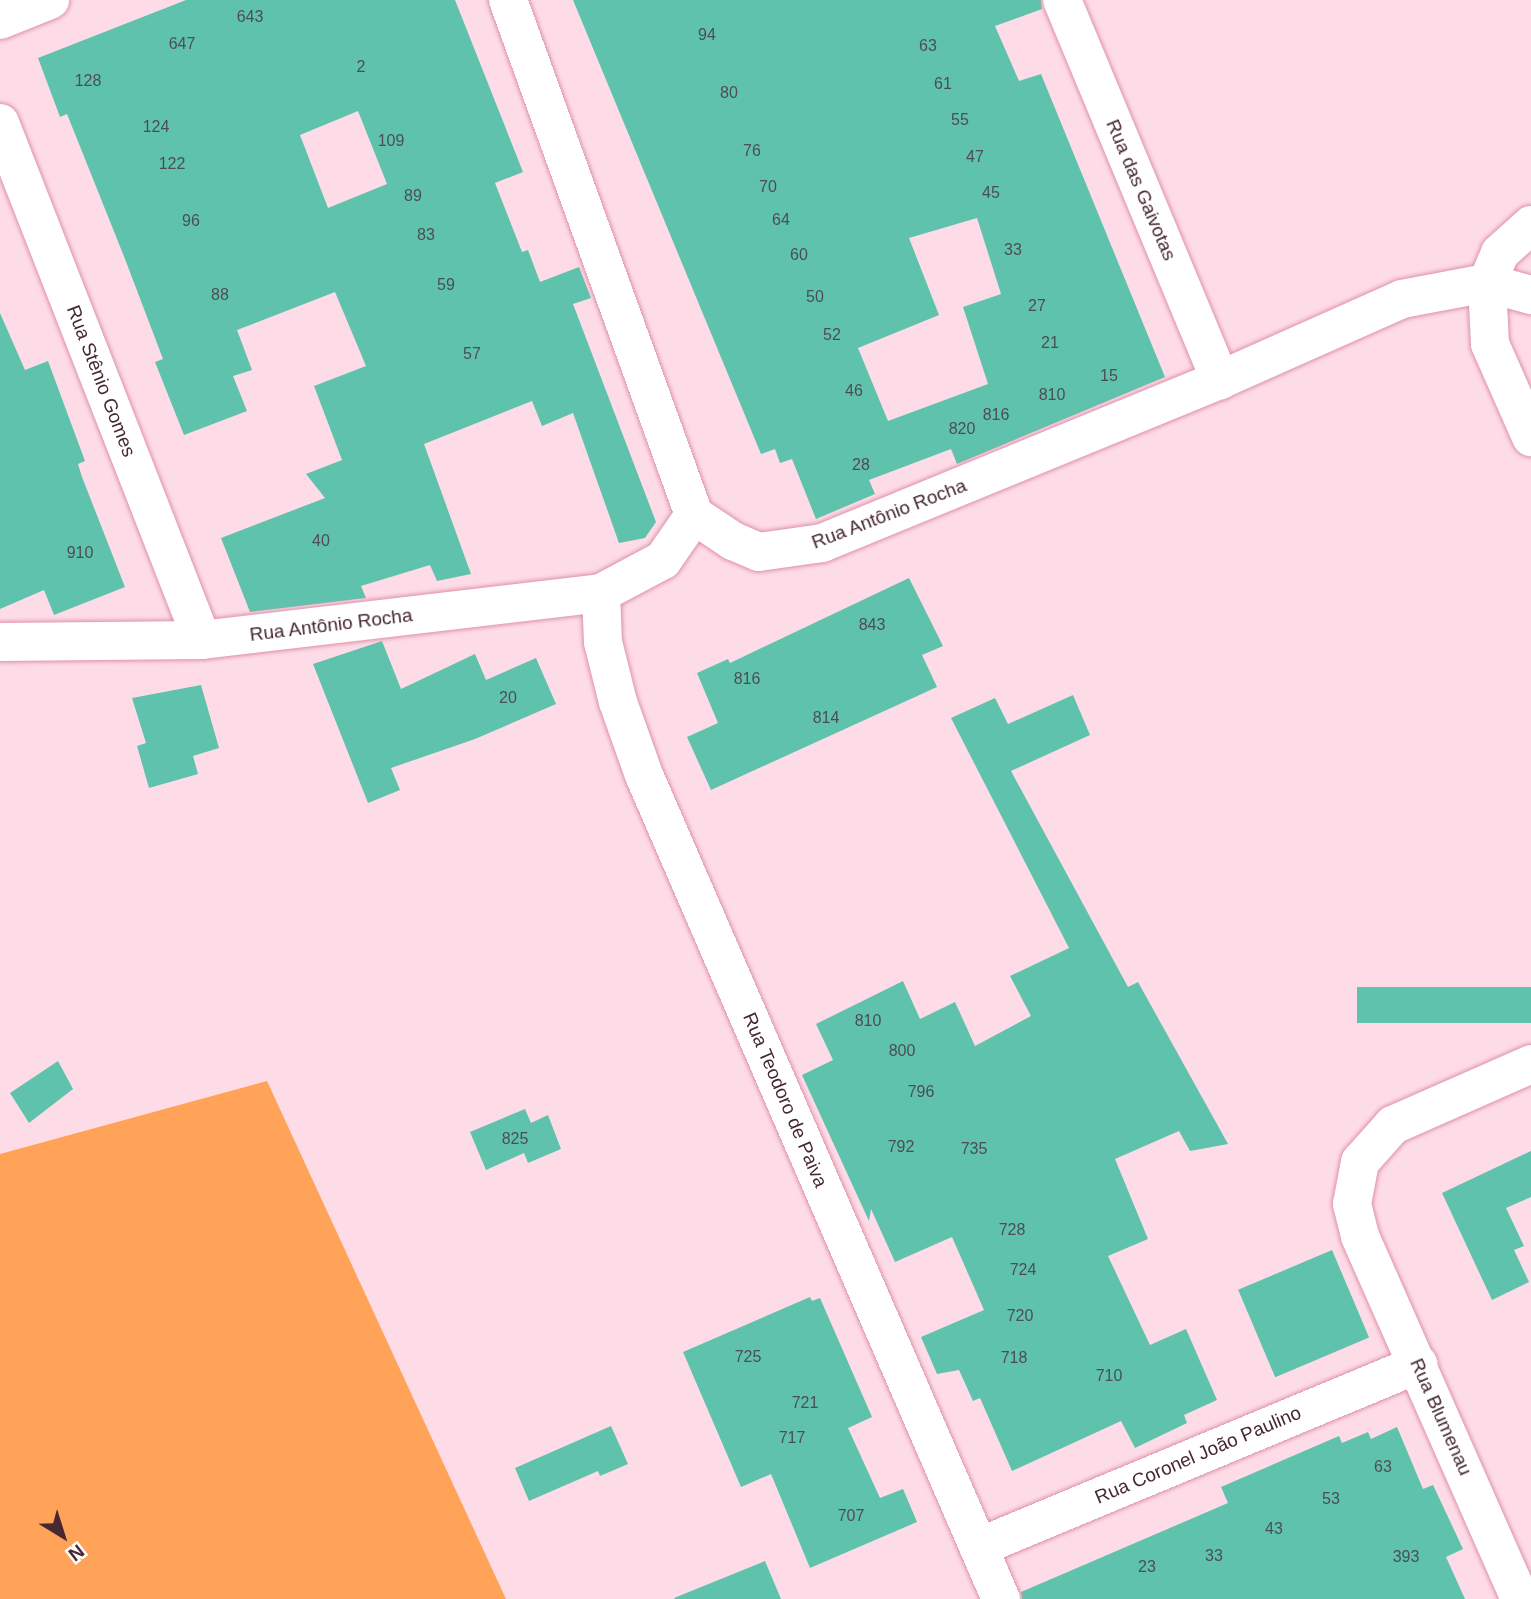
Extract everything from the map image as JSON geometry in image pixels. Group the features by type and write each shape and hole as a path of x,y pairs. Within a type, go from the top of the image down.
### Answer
{"street":[{"path":"0,20 50,0"},
{"path":"508,0 694,515"},
{"name":"Rua das Gaivotas","path":"1062,0 1220,380"},
{"name":"Rua Stênio Gomes","path":"0,123 202,640"},
{"path":"1531,225 1500,253 1487,283 1490,344 1531,437"},
{"name":"Rua Antônio Rocha","path":"0,642 202,640 601,593 663,560 694,515 733,541 759,552 822,543 1220,380 1402,299 1487,283 1531,295"},
{"name":"Rua Teodoro de Paiva","path":"601,593 603,642 618,702 644,775 1001,1599"},
{"name":"Rua Blumenau","path":"1520,1599 1360,1236 1352,1204 1360,1161 1392,1125 1531,1065"},
{"name":"Rua Coronel João Paulino","path":"979,1547 1418,1364"}],"shaded area":[{"path":"267,1081 506,1599 0,1599 0,1154"}],"building":[{"path":"186,0 455,0 523,172 495,183 522,252 528,250 540,282 579,267 591,298 573,304 656,522 645,538 619,543 573,413 542,426 532,401 424,444 471,574 437,581 430,565 361,586 366,598 250,612 221,538 325,498 306,474 342,460 314,386 366,366 335,292 237,330 252,370 233,376 247,411 184,435 155,362 163,359 125,259 67,114 60,117 38,58","holes":["358,111 387,184 328,208 300,135"]},
{"path":"573,0 1041,0 1042,9 995,26 1019,81 1041,74 1165,377 957,464 951,449 869,480 875,494 816,519 792,459 780,463 775,449 761,454","holes":["977,218 1001,294 963,307 988,384 888,421 858,348 939,315 909,238"]},
{"path":"0,313 25,370 48,361 85,461 78,464 82,477 125,587 54,615 44,590 0,609"},
{"path":"909,578 943,646 922,655 937,687 711,790 687,737 718,723 697,673 728,659 730,663"},
{"path":"382,641 401,689 475,654 486,680 536,658 556,704 475,739 391,768 400,790 368,803 313,664"},
{"path":"201,685 219,748 193,756 198,774 149,788 137,746 146,743 132,698"},
{"path":"1073,695 1090,735 1011,771 1128,987 1138,982 1228,1144 1190,1151 1179,1131 1115,1159 1148,1239 1108,1256 1150,1345 1186,1329 1217,1400 1184,1415 1187,1423 1135,1448 1121,1421 1012,1471 980,1398 973,1401 959,1370 937,1374 921,1337 984,1310 952,1237 895,1262 871,1209 869,1221 802,1075 833,1060 816,1024 903,981 920,1019 955,1002 975,1046 1031,1016 1010,976 1069,948 951,718 995,698 1008,724"},
{"path":"1357,987 1531,987 1531,1023 1357,1023"},
{"path":"58,1061 73,1089 29,1123 10,1093"},
{"path":"525,1109 531,1123 548,1115 561,1149 528,1163 524,1153 486,1170 470,1132"},
{"path":"1531,1151 1531,1197 1506,1208 1524,1246 1514,1250 1529,1282 1492,1300 1442,1193"},
{"path":"1332,1250 1369,1337 1275,1377 1238,1290"},
{"path":"810,1297 812,1301 820,1298 872,1417 848,1428 880,1498 903,1489 917,1522 810,1568 771,1474 741,1487 683,1352"},
{"path":"611,1426 628,1464 600,1476 598,1471 529,1501 515,1468"},
{"path":"1397,1427 1423,1489 1433,1485 1463,1549 1446,1557 1465,1599 1022,1599 1021,1592 1228,1503 1221,1487 1339,1436 1342,1443 1368,1432 1371,1439"},
{"path":"765,1561 781,1599 674,1598"}]}
